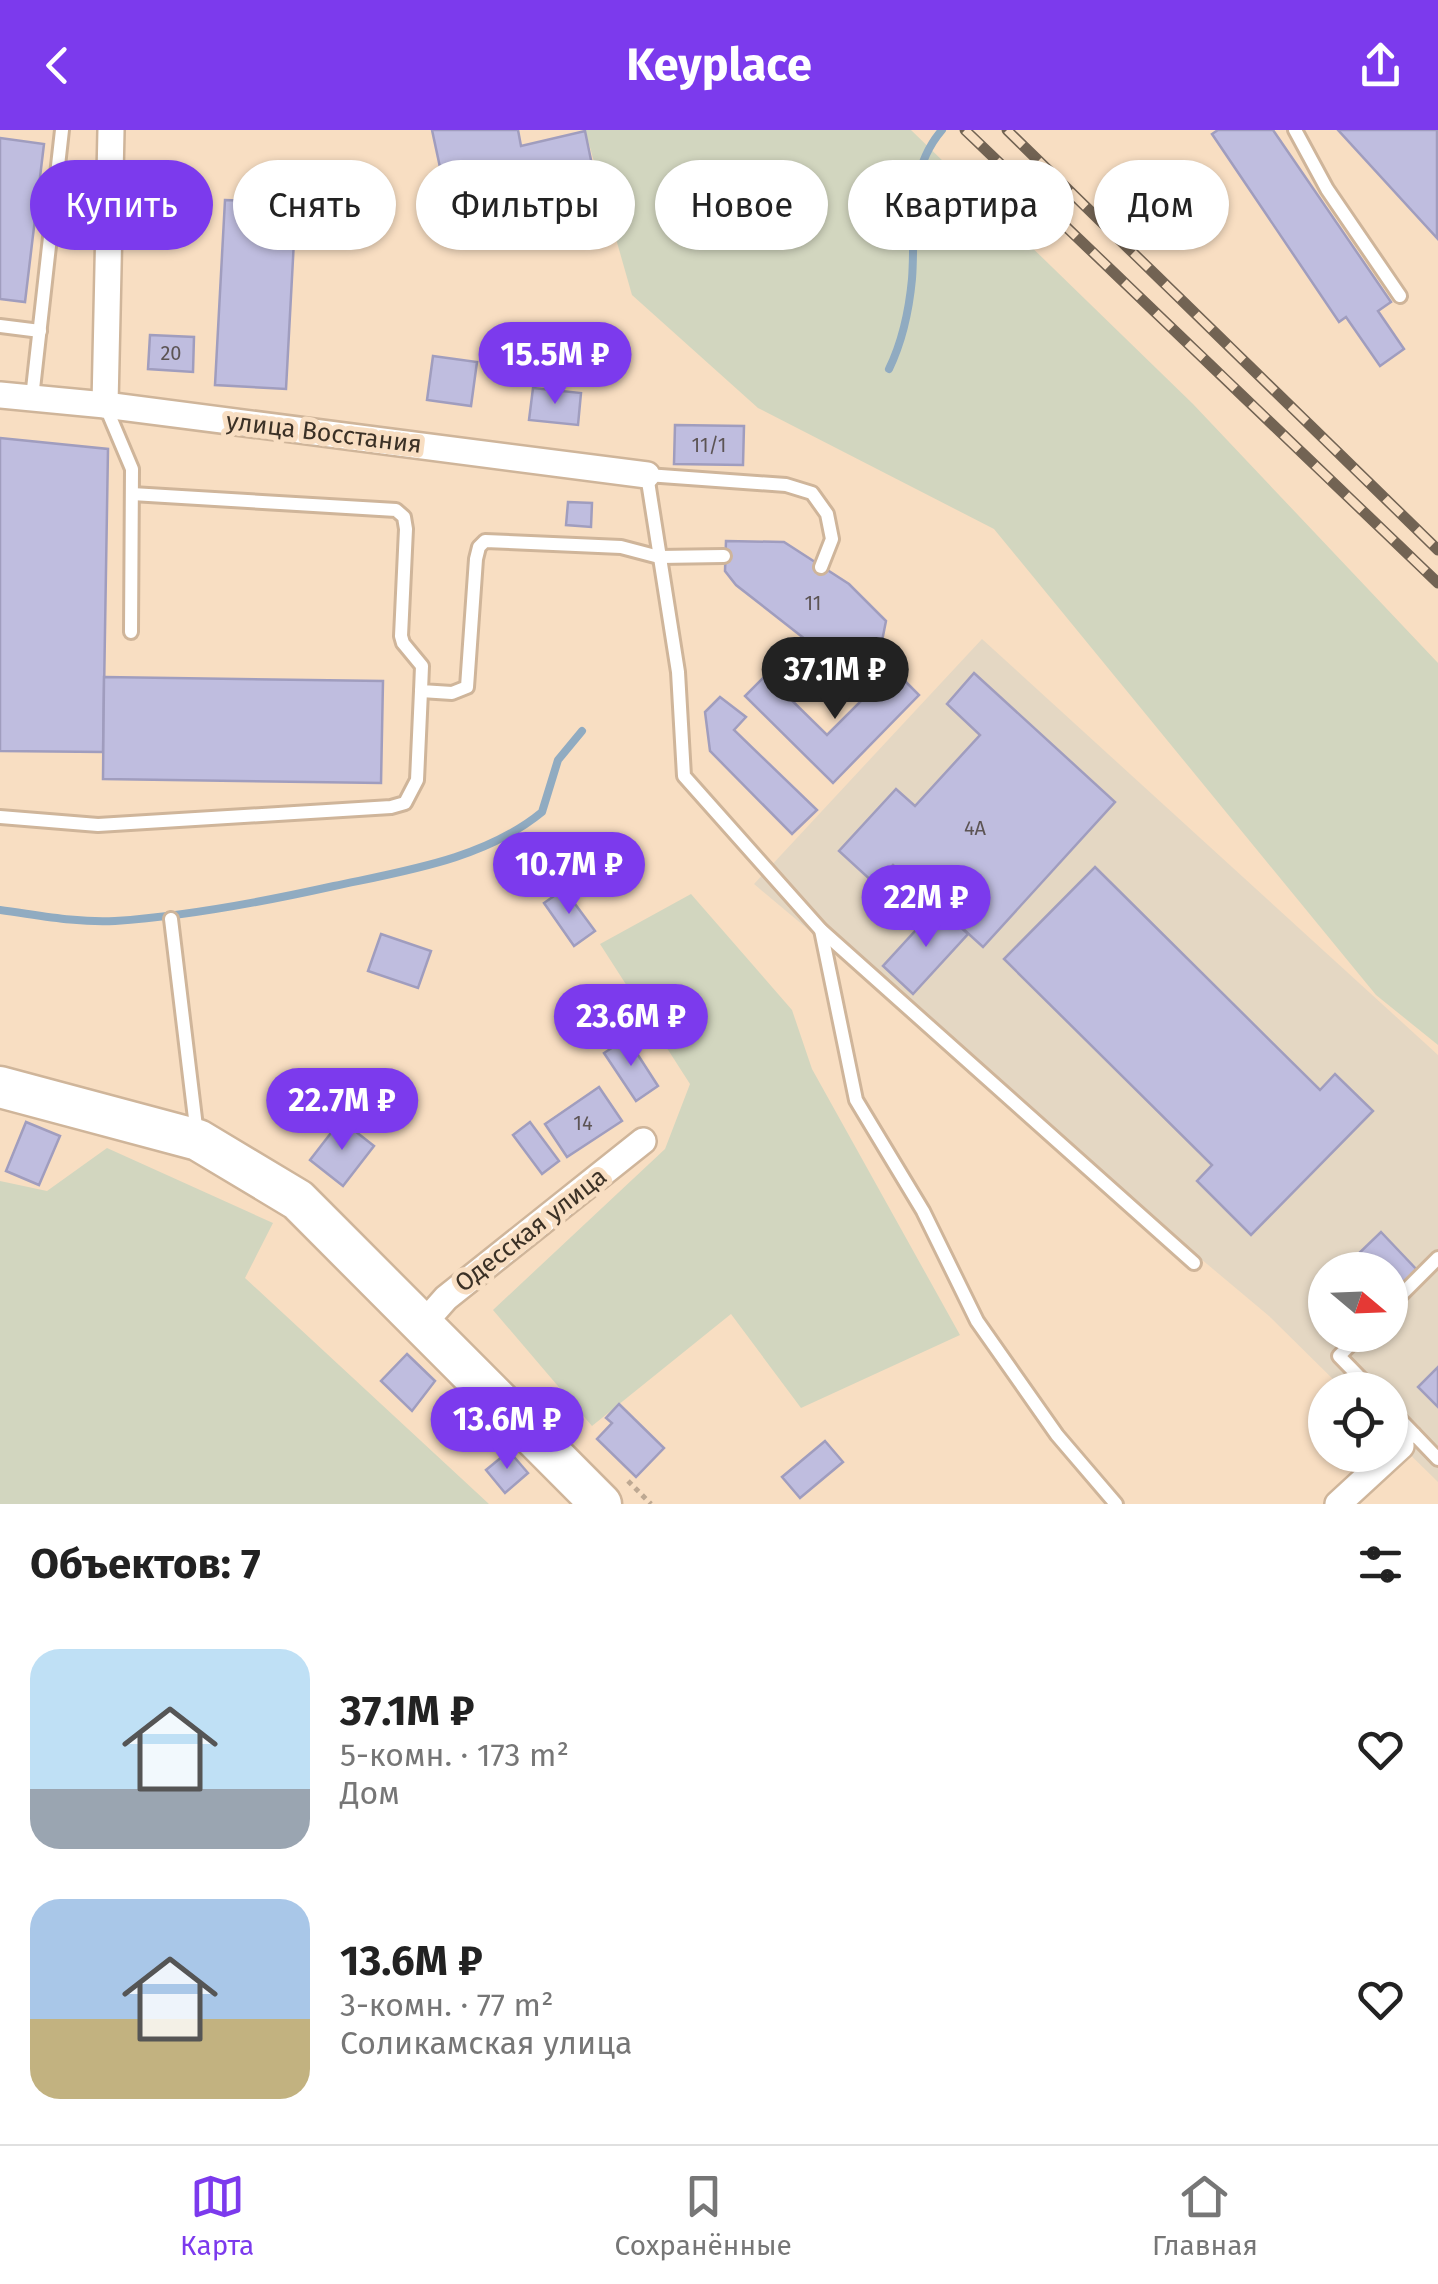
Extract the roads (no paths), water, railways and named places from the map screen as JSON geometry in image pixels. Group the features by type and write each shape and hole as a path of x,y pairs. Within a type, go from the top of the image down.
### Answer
{"main road":[{"path":"0,1087 198,1140 298,1200 601,1504"}],"street":[{"path":"105,405 110,130"},
{"name":"улица Восстания","path":"0,395 647,474"},
{"name":"Одесская улица","path":"424,1324 446,1298 643,1141"},
{"path":"1338,1504 1373,1472"}],"lane":[{"path":"32,398 62,130"},
{"path":"1295,130 1328,189 1400,296"},
{"path":"0,326 40,331"},
{"path":"105,405 132,469 130,632"},
{"path":"821,567 832,539 826,514 812,492 786,484 647,474 678,672 684,776 821,930 1194,1264"},
{"path":"0,817 98,825 391,806 405,803 417,780 422,666 401,636 404,517 396,510 132,494"},
{"path":"422,692 452,693 467,687 476,559 484,541 621,547 660,557 724,556"},
{"path":"171,919 198,1140"},
{"path":"821,930 856,1100 923,1211 977,1321 1057,1435 1116,1504"},
{"path":"1408,1288 1438,1258"},
{"path":"1343,1352 1339,1356 1355,1372"},
{"path":"1408,1440 1438,1459"}],"waterway":[{"path":"889,369 902,336 909,302 917,182 930,147 942,130"},
{"path":"0,910 86,921 170,916 280,898 443,861 495,841 542,812 558,760 582,731"}],"railway":[{"path":"965,130 1438,583"},
{"path":"1007,130 1438,550"}]}
